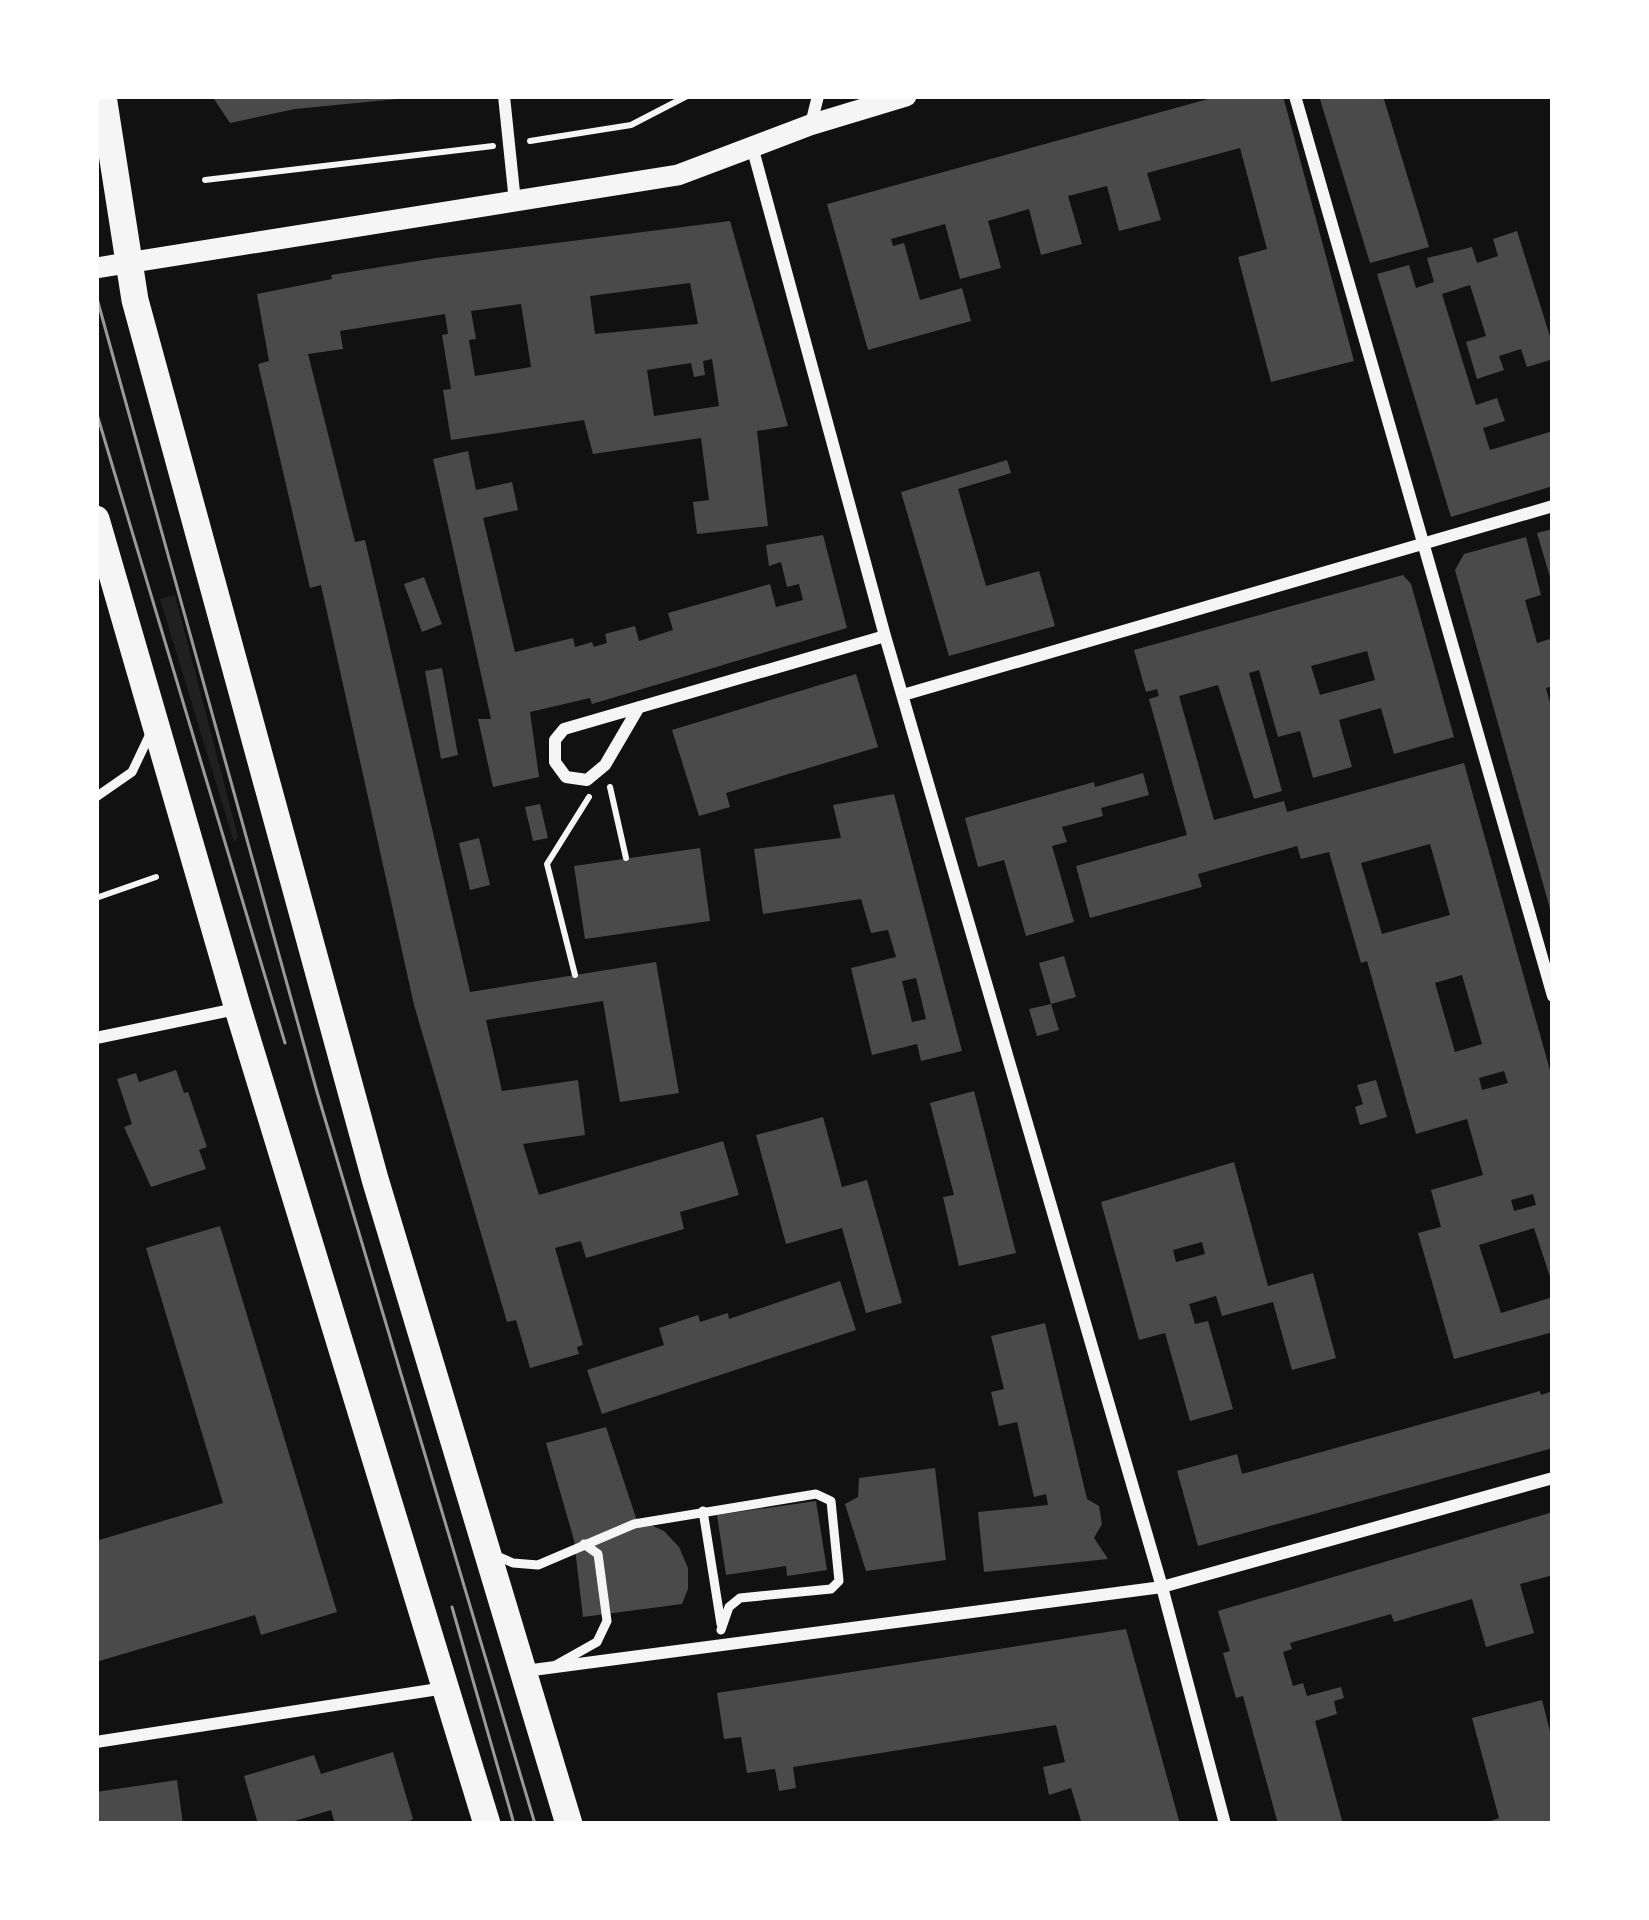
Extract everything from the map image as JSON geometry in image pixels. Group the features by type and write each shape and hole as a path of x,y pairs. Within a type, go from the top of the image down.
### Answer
{"main road":[{"path":"104,96 135,300 321,985 569,1824"},
{"path":"96,518 238,1009 488,1824"}],"street":[{"path":"504,96 515,203"},
{"path":"810,125 818,96"},
{"path":"96,268 678,175 810,125 906,96"},
{"path":"1295,96 1553,996"},
{"path":"753,149 885,636 1162,1587 1226,1824"},
{"path":"903,695 1553,506"},
{"path":"639,707 605,766 586,780 566,777 555,762 555,740 564,729 639,707 885,636"},
{"path":"96,1038 238,1009"},
{"path":"522,1672 1162,1587 1553,1478"},
{"path":"96,1742 446,1688"}],"lane":[{"path":"96,797 132,772 155,721"},
{"path":"486,1551 513,1563 538,1565 634,1524 724,1507 824,1496 831,1502 839,1581 832,1589 740,1598 729,1607 715,1647"},
{"path":"703,1511 722,1630"},
{"path":"551,1668 597,1642 607,1621 598,1554 584,1544"}],"path":[{"path":"205,180 631,125 687,96"},
{"path":"605,766 626,859"},
{"path":"575,975 547,864 605,766"},
{"path":"96,898 156,877"}],"shaded area":[{"path":"175,595 238,837 234,842 160,599"}],"building":[{"path":"212,96 397,99 295,109 230,123"},
{"path":"1219,96 1283,96 1354,361 1271,382 1238,257 1267,249 1240,148 1147,173 1161,220 1119,231 1107,186 1068,196 1082,244 1041,255 1029,209 988,221 1001,268 960,279 945,224 891,239 893,246 904,243 920,300 962,288 971,321 868,350 827,204"},
{"path":"1319,96 1383,96 1429,247 1370,263"},
{"path":"730,221 788,426 757,431 768,526 697,534 693,502 709,500 701,438 593,454 584,420 451,440 443,390 451,389 442,335 448,334 445,314 340,331 343,349 308,354 355,542 365,540 470,992 656,962 679,1093 620,1102 603,1001 486,1020 502,1091 578,1080 585,1135 523,1144 539,1195 723,1141 739,1195 680,1212 684,1229 586,1258 581,1241 555,1248 583,1345 577,1347 579,1354 530,1368 516,1320 507,1322 414,1005 321,585 310,588 258,364 269,361 257,294 332,279 331,275","holes":["690,283 698,324 595,334 590,296","521,304 531,367 475,376 469,340 476,339 471,311","712,359 719,406 654,416 647,370 691,363 694,377 705,375 703,361"]},
{"path":"1517,231 1553,359 1527,367 1521,349 1499,356 1504,370 1477,379 1466,342 1486,336 1470,285 1442,294 1476,405 1497,398 1505,421 1483,428 1490,450 1553,431 1553,486 1451,517 1377,274 1409,265 1416,288 1434,282 1427,258 1472,247 1477,263 1498,256 1493,239"},
{"path":"468,451 476,490 512,482 518,510 483,518 515,652 573,638 575,647 592,642 594,647 607,643 605,634 635,626 639,641 673,630 668,613 770,584 776,607 803,600 799,584 787,587 781,562 769,566 766,545 823,535 847,628 592,704 590,698 530,712 539,777 493,787 478,719 491,719 433,459"},
{"path":"1007,460 1011,473 958,489 986,586 1039,571 1055,626 949,656 901,492"},
{"path":"1553,529 1553,584 1552,584 1537,533"},
{"path":"1526,537 1541,595 1525,600 1537,643 1553,638 1553,686 1546,688 1553,714 1552,916 1455,570 1464,554"},
{"path":"1403,575 1411,584 1454,737 1394,754 1381,708 1339,720 1352,767 1313,778 1300,731 1278,737 1259,670 1249,673 1282,791 1254,799 1218,685 1179,696 1214,820 1284,801 1287,812 1464,763 1553,1081 1553,1286 1534,1228 1479,1245 1501,1313 1553,1297 1553,1332 1454,1359 1418,1233 1441,1227 1431,1190 1483,1175 1467,1119 1416,1134 1367,961 1361,963 1329,852 1301,859 1297,846 1198,874 1202,887 1090,918 1076,866 1187,835 1149,699 1159,696 1157,689 1146,692 1134,650","holes":["1367,651 1375,680 1320,695 1311,666","1430,844 1450,915 1382,934 1361,863","1462,975 1482,1044 1455,1052 1435,983","1504,1071 1508,1083 1482,1090 1479,1078","1533,1194 1536,1205 1514,1211 1511,1200"]},
{"path":"424,577 442,624 422,632 404,584"},
{"path":"442,668 458,755 441,759 425,671"},
{"path":"856,674 878,747 726,793 730,807 699,816 672,730"},
{"path":"1143,773 1149,795 1101,808 1103,816 1062,827 1067,842 1052,846 1074,922 1026,936 1004,860 978,867 965,818"},
{"path":"894,794 962,1051 921,1061 917,1044 872,1055 851,968 896,957 888,930 871,933 861,899 763,914 754,849 841,838 833,805","holes":["916,978 926,1019 912,1022 902,981"]},
{"path":"540,804 548,838 533,841 525,807"},
{"path":"479,838 490,885 470,890 459,843"},
{"path":"700,848 710,921 585,939 574,866"},
{"path":"1064,956 1076,997 1051,1004 1039,963"},
{"path":"1051,1004 1059,1030 1037,1036 1029,1009"},
{"path":"176,1070 207,1147 199,1150 206,1169 151,1187 124,1127 132,1124 117,1079 136,1073 139,1082"},
{"path":"1376,1080 1387,1117 1360,1125 1355,1107 1363,1104 1357,1085"},
{"path":"974,1091 1016,1253 959,1266 943,1197 954,1195 930,1103"},
{"path":"823,1117 842,1187 867,1180 902,1303 866,1313 842,1228 786,1244 756,1135"},
{"path":"1234,1162 1268,1286 1313,1273 1336,1358 1292,1370 1273,1302 1222,1316 1216,1296 1189,1304 1195,1324 1208,1321 1233,1409 1190,1421 1165,1333 1139,1340 1101,1202","holes":["1202,1242 1205,1254 1176,1262 1173,1250"]},
{"path":"220,1226 337,1612 261,1635 255,1615 96,1662 96,1541 223,1503 146,1248"},
{"path":"840,1281 856,1330 602,1414 587,1370 664,1345 659,1328 698,1315 700,1322 728,1313 729,1319"},
{"path":"1045,1323 1087,1499 1099,1506 1102,1524 1094,1538 1108,1559 984,1572 978,1512 1048,1505 1046,1494 1034,1497 1017,1422 999,1426 991,1392 1004,1389 991,1336"},
{"path":"1540,1391 1541,1395 1553,1391 1553,1448 1198,1546 1177,1471 1237,1454 1242,1474"},
{"path":"606,1427 636,1518 664,1531 679,1547 688,1568 682,1604 583,1617 574,1540 546,1443"},
{"path":"935,1468 946,1560 866,1571 845,1504 858,1497 859,1478"},
{"path":"816,1501 827,1570 787,1576 786,1566 726,1575 717,1515"},
{"path":"1553,1512 1553,1575 1520,1584 1534,1633 1486,1647 1472,1599 1394,1622 1391,1614 1290,1643 1292,1649 1283,1652 1293,1686 1303,1683 1307,1696 1341,1687 1344,1698 1334,1701 1337,1714 1315,1721 1343,1824 1278,1824 1243,1696 1236,1698 1223,1653 1230,1651 1218,1611"},
{"path":"1126,1629 1180,1824 1082,1824 1071,1788 1049,1795 1043,1767 1065,1762 1056,1725 793,1767 796,1788 779,1791 775,1769 747,1773 741,1737 724,1739 717,1693"},
{"path":"1542,1700 1553,1743 1553,1824 1482,1824 1499,1818 1472,1718"},
{"path":"393,1752 413,1819 404,1824 335,1824 331,1810 285,1824 258,1824 244,1776 314,1755 321,1774"},
{"path":"177,1780 183,1824 96,1824 96,1792"}],"tram line":[{"path":"96,295 317,1092 535,1824"},
{"path":"96,411 285,1043"},
{"path":"452,1607 514,1824"}]}
